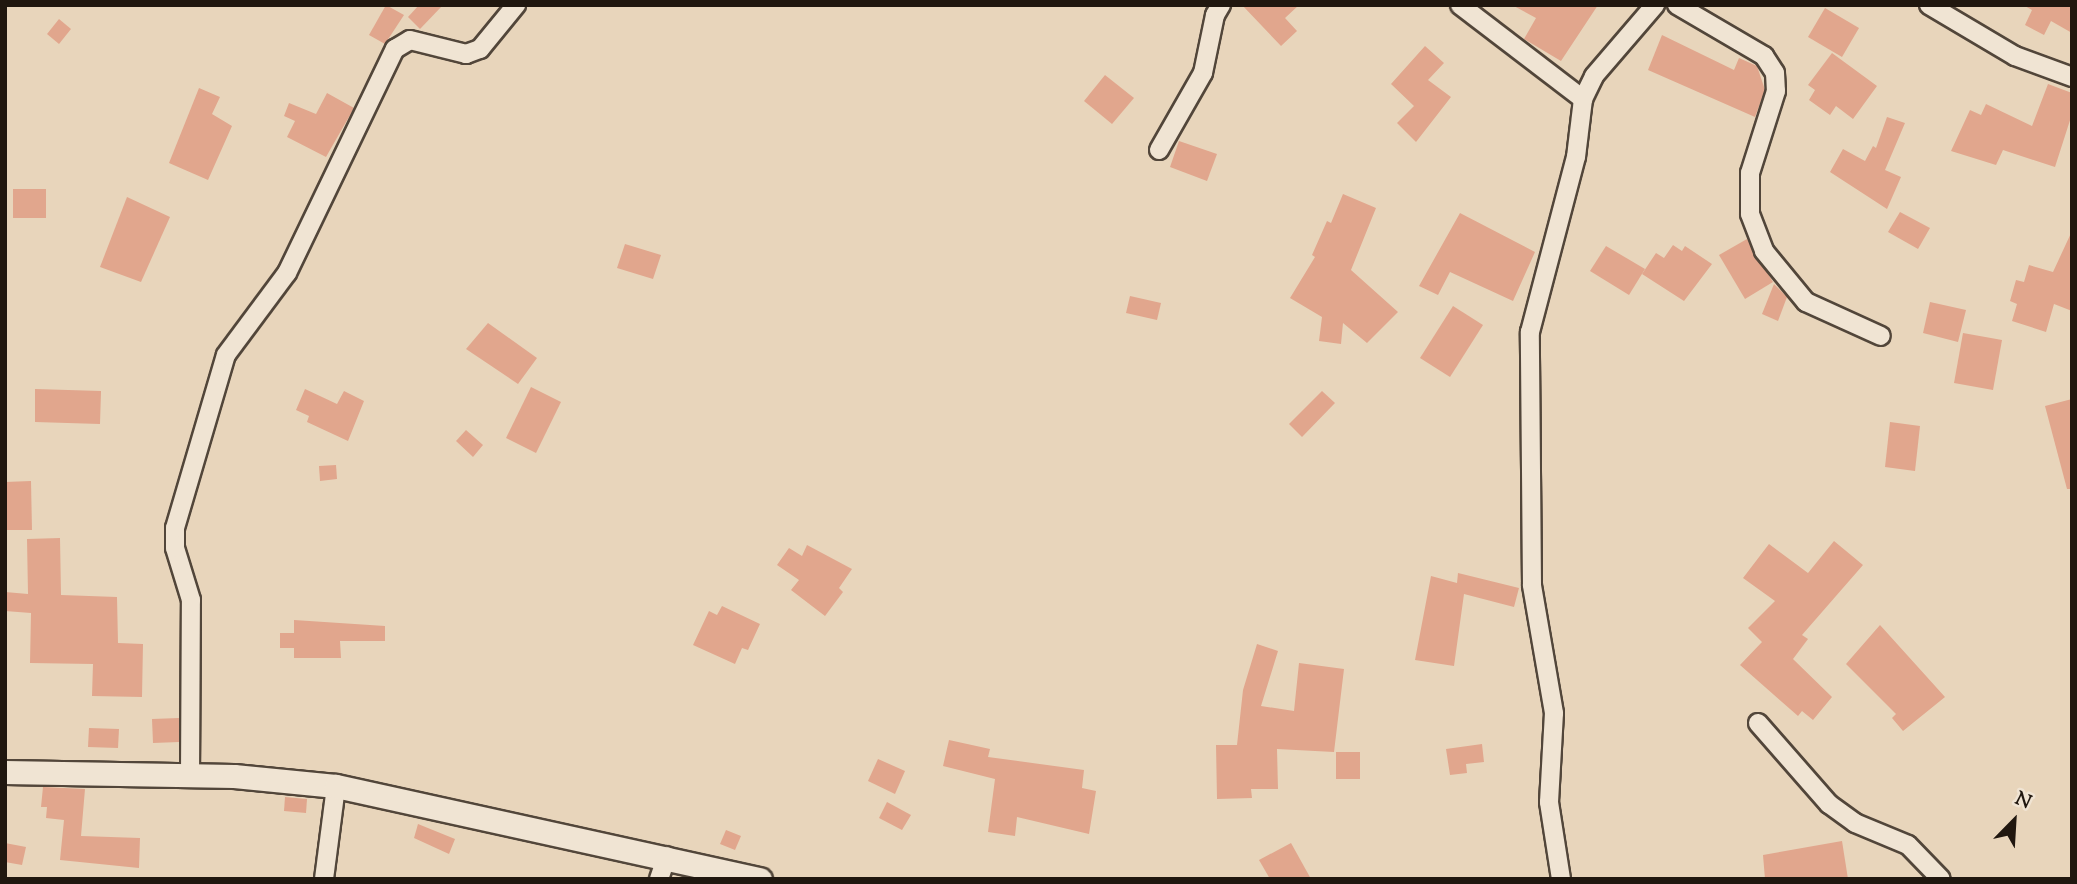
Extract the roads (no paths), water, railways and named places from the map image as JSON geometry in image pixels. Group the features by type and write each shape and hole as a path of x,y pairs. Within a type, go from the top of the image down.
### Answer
{"street":[{"path":"190,776 191,600 175,548 175,528 226,355 287,273 394,49 410,40 466,54 480,49 516,5"},
{"path":"1159,150 1203,73 1214,15 1221,5"},
{"path":"1460,5 1583,99"},
{"path":"1561,879 1549,802 1554,713 1532,585 1530,332 1573,170 1583,99 1594,76 1655,5"},
{"path":"1677,5 1764,56 1775,73 1776,91 1750,173 1752,223 1764,251 1806,302 1881,336"},
{"path":"1929,5 2015,56 2072,77"},
{"path":"1758,723 1829,804 1855,823 1908,845 1941,879"},
{"path":"5,772 234,776 336,786 667,856 760,879"},
{"path":"324,879 336,786"},
{"path":"659,879 667,856"}]}
